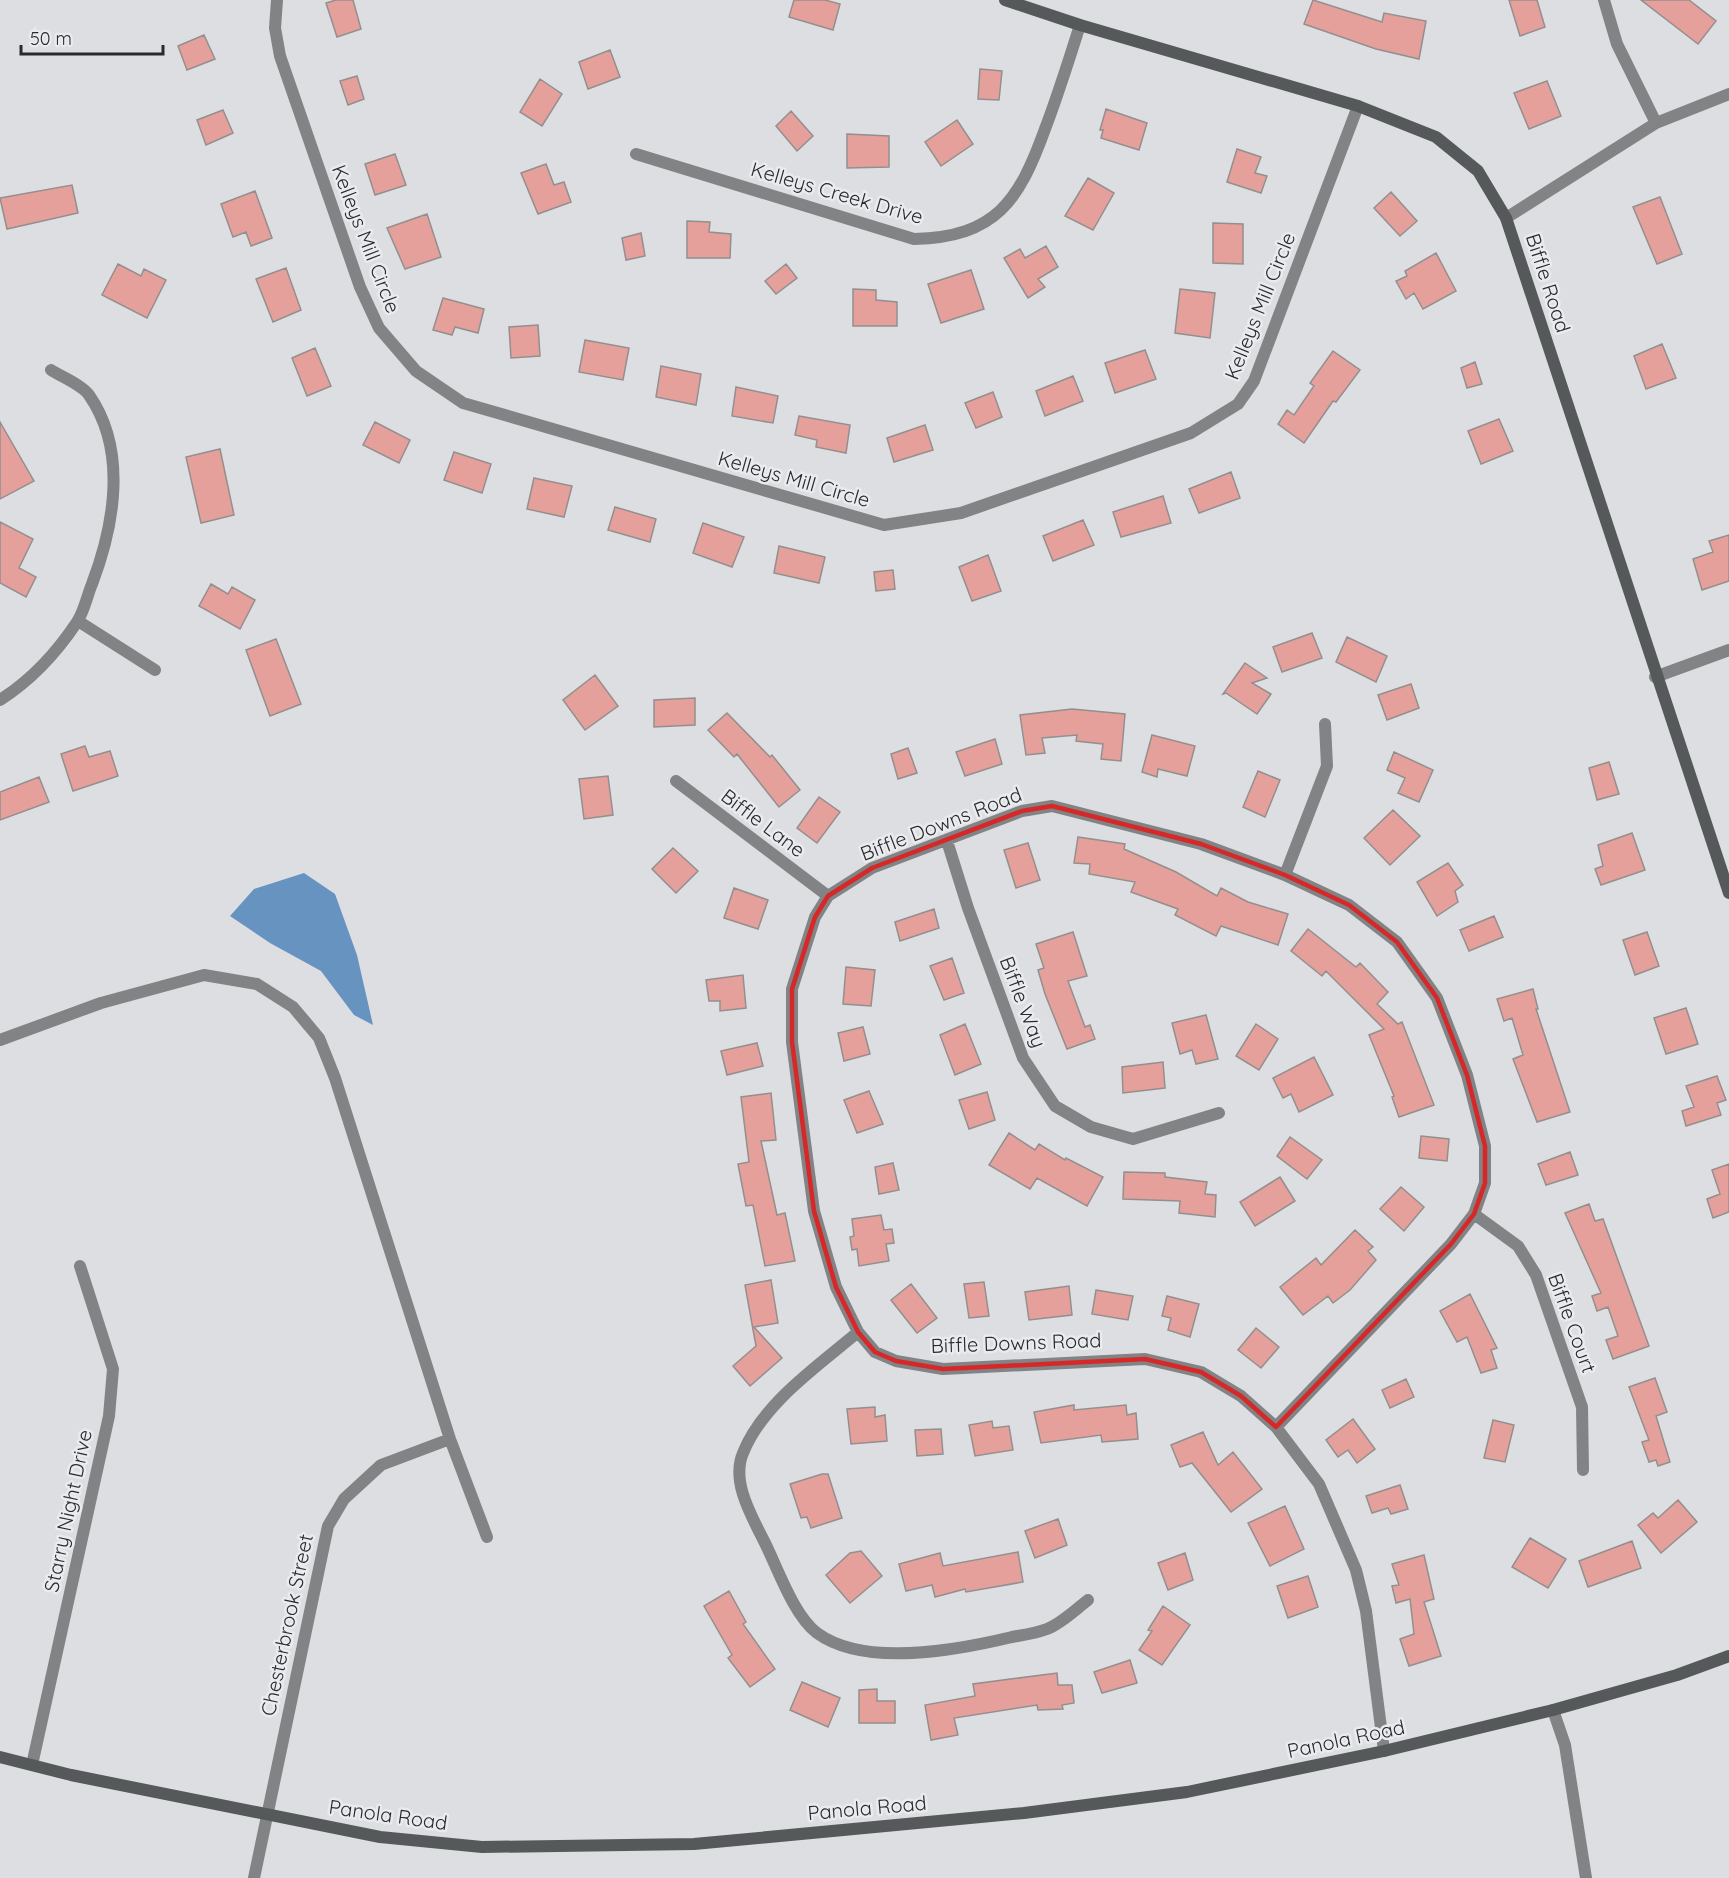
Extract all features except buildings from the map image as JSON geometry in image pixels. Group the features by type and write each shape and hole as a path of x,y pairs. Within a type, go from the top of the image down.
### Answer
{"main road":[{"name":"Biffle Road","path":"1005,0 1080,25 1358,106 1436,137 1478,171 1506,218 1655,677 1729,893"},
{"name":"Panola Road","path":"0,1757 71,1775 380,1836 482,1847 694,1844 1023,1813 1187,1792 1383,1752 1553,1710 1677,1675 1729,1656"}],"street":[{"name":"Kelleys Mill Circle","path":"277,0 275,28 280,56 360,287 379,328 416,371 464,403 885,525 961,513 983,506 1191,433 1238,404 1254,381 1358,106"},
{"path":"1604,0 1617,44 1656,123"},
{"name":"Kelleys Creek Drive","path":"636,154 914,239 942,238 970,231 1001,210 1014,197 1029,173 1080,25"},
{"path":"1506,218 1656,123 1729,94"},
{"path":"0,700 26,680 78,621 100,562 112,515 113,465 107,435 88,394 51,370"},
{"path":"78,621 155,670"},
{"path":"1655,677 1729,650"},
{"path":"1285,875 1327,766 1324,724"},
{"name":"Biffle Lane","path":"676,781 828,897"},
{"name":"Biffle Downs Road","path":"1276,1427 1451,1244 1474,1214 1485,1183 1485,1146 1467,1075 1437,998 1397,942 1349,904 1285,875 1201,844 1052,806 1022,811 872,868 828,897 815,917 792,989 792,1042 814,1211 836,1287 858,1332 875,1352 896,1361 943,1369 1145,1359 1201,1372 1241,1396 1276,1427 1319,1484 1356,1570 1366,1611 1383,1752"},
{"name":"Biffle Way","path":"947,841 968,908 1023,1058 1055,1106 1091,1127 1132,1139 1219,1113"},
{"path":"0,1040 101,1004 204,975 257,984 293,1007 319,1038 335,1078 450,1439 487,1537"},
{"name":"Biffle Court","path":"1474,1214 1518,1246 1536,1275 1582,1407 1583,1470"},
{"name":"Starry Night Drive","path":"32,1765 109,1416 113,1369 80,1266"},
{"path":"858,1332 781,1401 755,1430 741,1455 740,1484 755,1521 801,1615 815,1631 835,1644 865,1651 899,1653 972,1647 1048,1629 1088,1600"},
{"name":"Chesterbrook Street","path":"254,1878 328,1526 344,1499 381,1465 450,1439"},
{"path":"1553,1710 1565,1745 1586,1878"}],"highlighted area":[{"path":"1052,806 1201,844 1285,875 1349,905 1397,942 1437,998 1467,1075 1485,1146 1485,1183 1474,1214 1451,1244 1276,1427 1241,1396 1201,1372 1145,1359 943,1369 896,1361 875,1352 858,1332 836,1287 814,1211 792,1042 792,989 815,917 828,896 872,868 1022,811"}],"water":[{"path":"304,873 335,894 357,955 373,1025 354,1015 321,971 270,943 230,916 254,889"}]}
